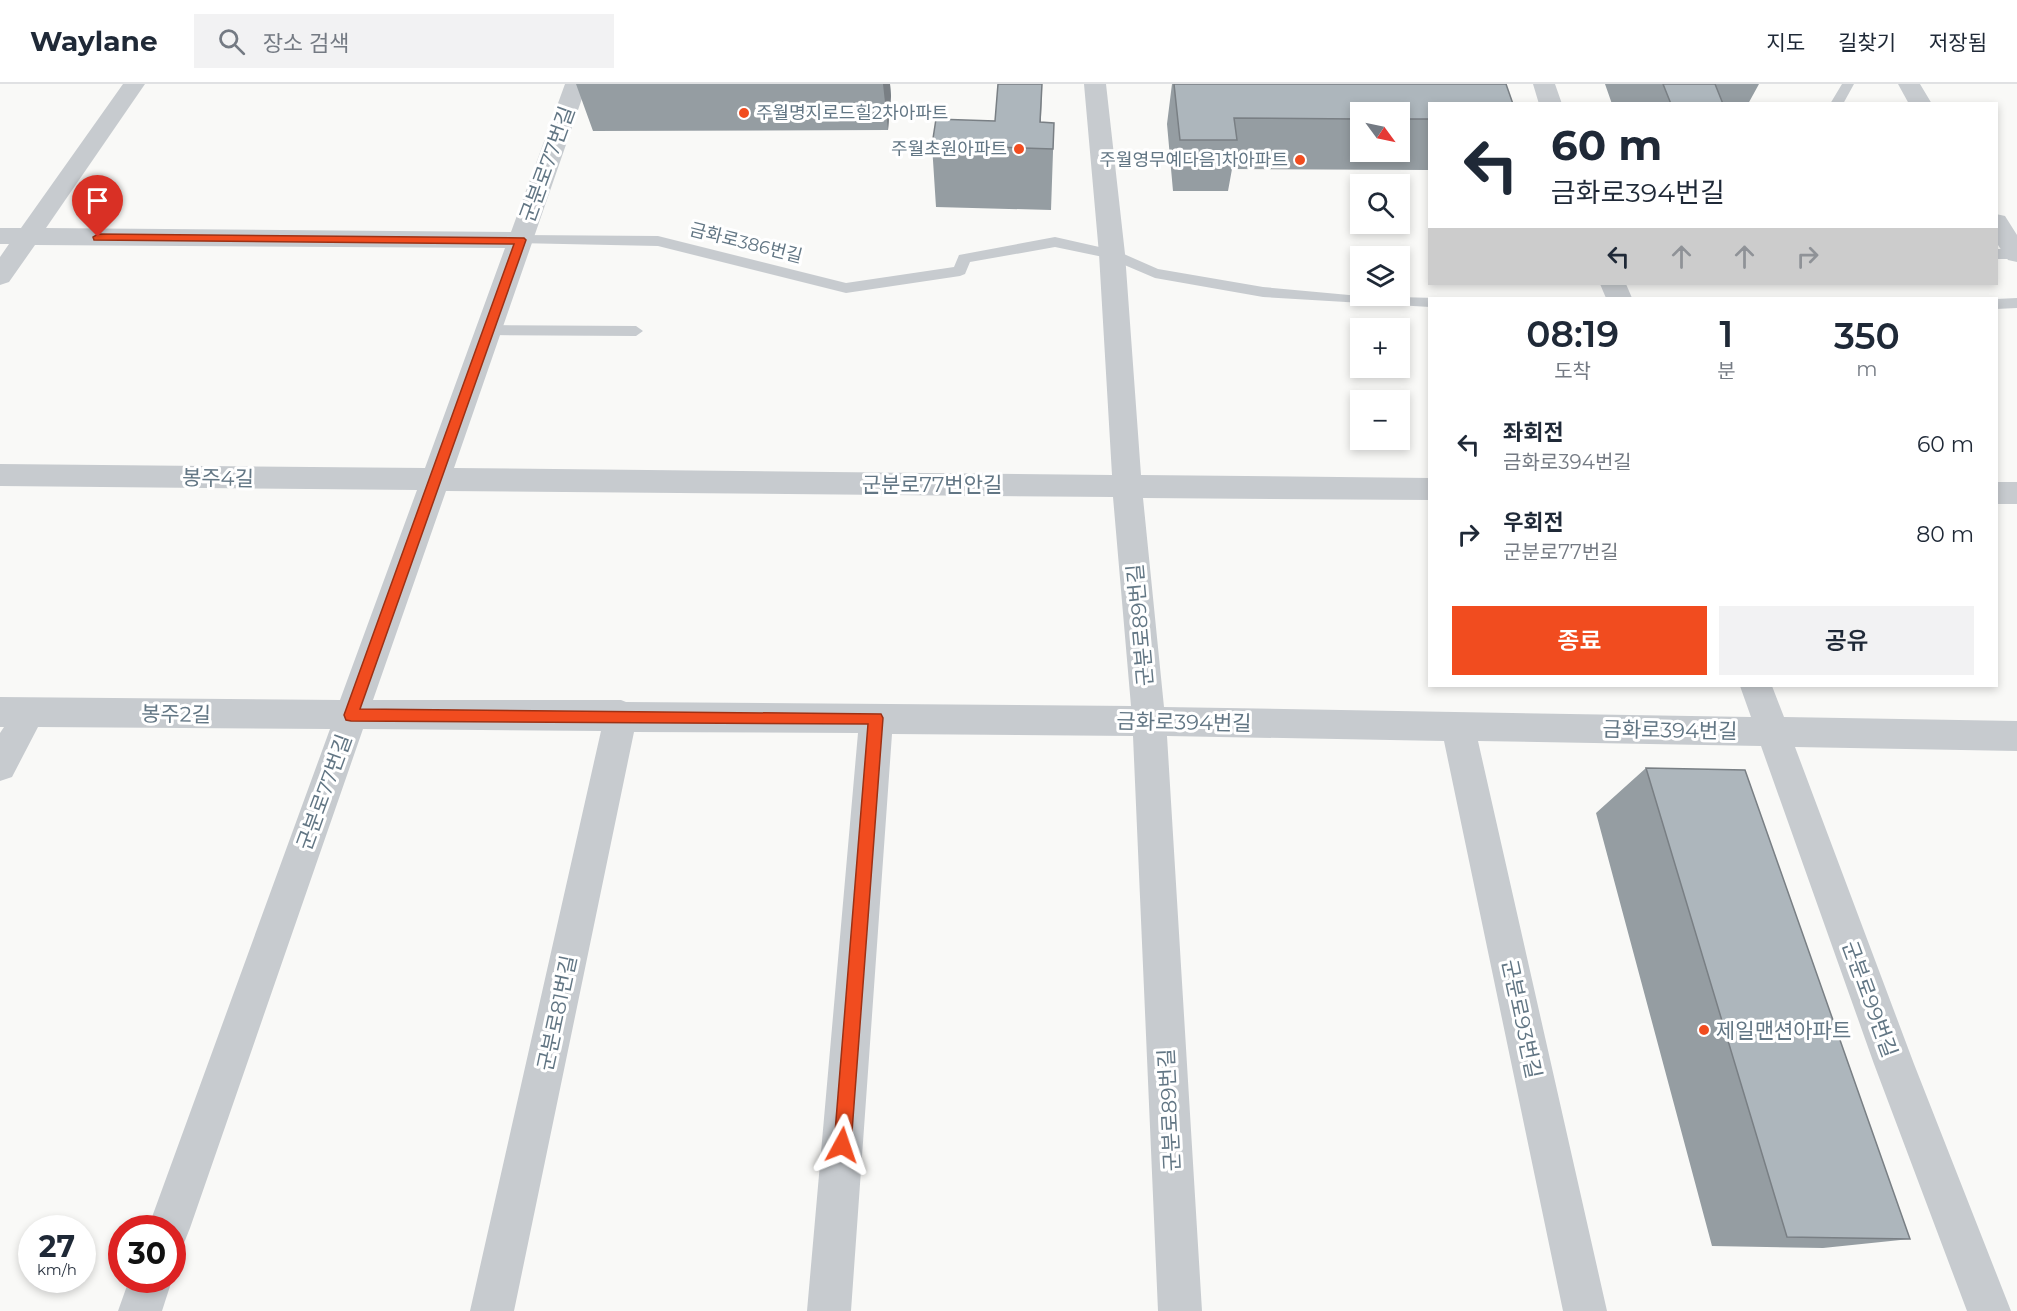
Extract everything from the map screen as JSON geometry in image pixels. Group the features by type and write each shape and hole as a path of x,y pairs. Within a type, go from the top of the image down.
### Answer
{"street":[{"path":"0,276 134,84"},
{"name":"군분로77번길","path":"174,1215 576,84"},
{"name":"군분로89번길","path":"1095,84 1112,254 1127,486 1149,721 1180,1311"},
{"path":"1544,84 1550,102"},
{"path":"1909,84 1921,102"},
{"path":"1998,225 2017,254"},
{"path":"0,236 520,240"},
{"name":"봉주4길","path":"0,476 435,480"},
{"name":"군분로77번안길","path":"435,480 1428,489"},
{"path":"1998,493 2017,493"},
{"name":"군분로99번길","path":"1756,687 1894,1064 1989,1311"},
{"path":"0,766 14,712"},
{"name":"봉주2길","path":"14,712 351,715"},
{"name":"금화로394번길","path":"351,715 1149,721 2017,736"},
{"name":"군분로81번길","path":"492,1311 621,716"},
{"path":"830,1311 876,718"},
{"name":"군분로93번길","path":"1458,728 1586,1311"},
{"path":"140,1311 146,1293"}],"lane":[{"path":"1837,102 1848,84"},
{"name":"금화로386번길","path":"520,240 658,241 846,288 960,271 964,258 1055,242 1112,254"},
{"path":"1112,254 1155,273 1263,292 1428,302"},
{"path":"1998,254 2017,254"},
{"path":"1998,304 2017,303"},
{"path":"488,330 636,331"}],"building":[{"path":"998,84 1042,84 1040,122 1054,123 1053,149 932,145 936,119 995,121"},
{"path":"1174,84 1506,84 1512,102 1428,102 1428,119 1410,119 1410,102 1350,102 1350,119 1234,118 1237,140 1180,140"},
{"path":"1663,84 1715,84 1722,102 1670,102"},
{"path":"1646,768 1745,770 1910,1239 1787,1237"}],"place":[{"name":"주월명지로드힐2차아파트","path":"744,113"},
{"name":"주월초원아파트","path":"1019,149"},
{"name":"주월영무예다음1차아파트","path":"1300,160"},
{"name":"제일맨션아파트","path":"1704,1030"}],"route":[{"path":"98,237 520,240 351,715 876,718 842,1145"}]}
